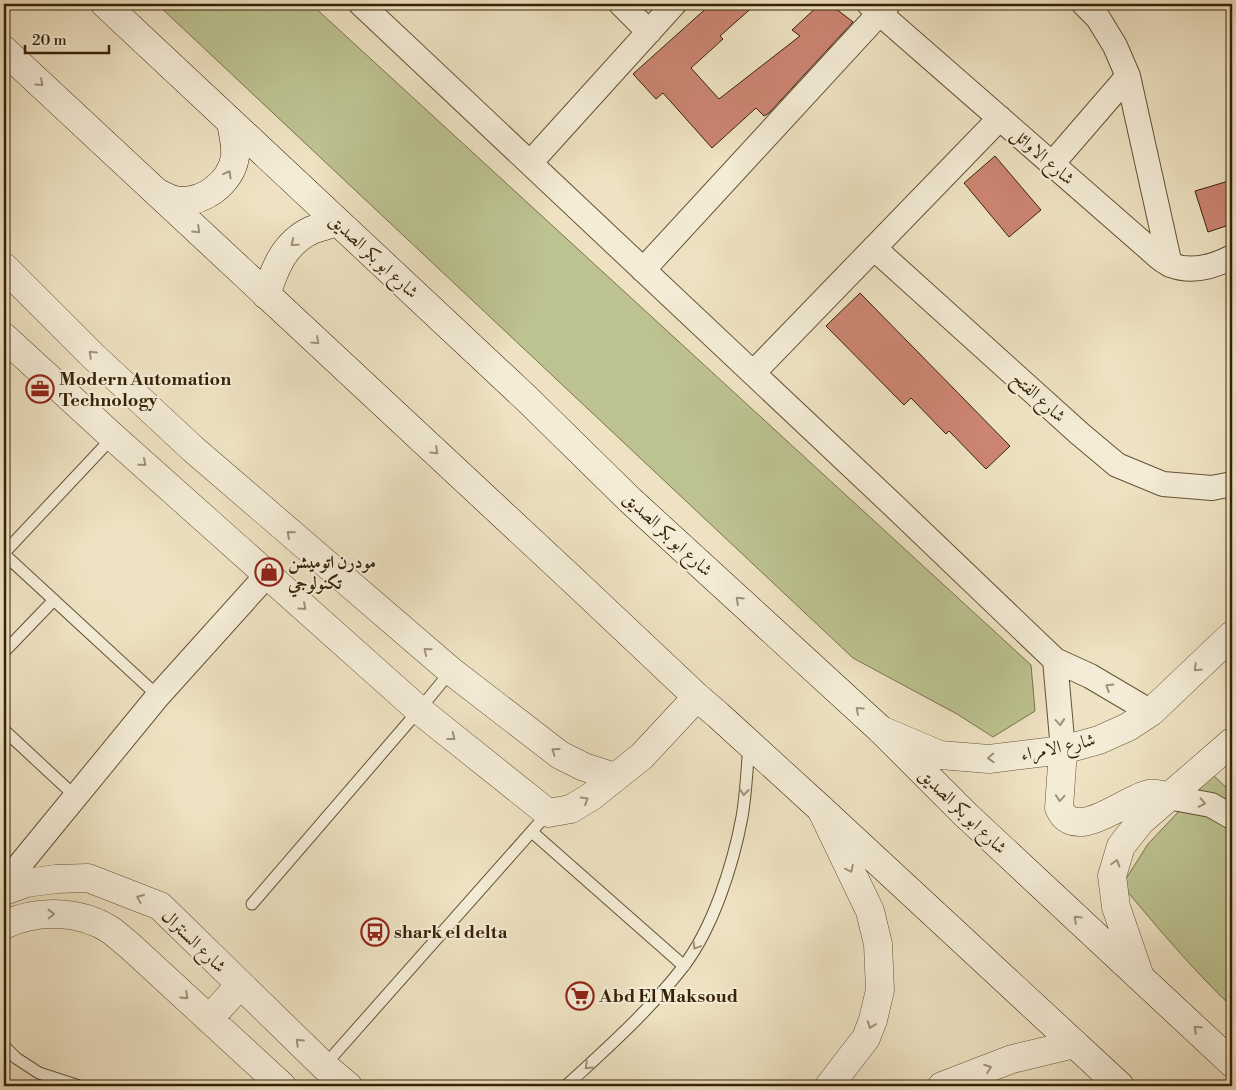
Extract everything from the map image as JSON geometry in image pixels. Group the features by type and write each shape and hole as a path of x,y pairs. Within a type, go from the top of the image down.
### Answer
{"street":[{"name":"شارع ابو بكر الصديق","path":"105,4 527,399 630,500 881,730 966,815 1232,1062"},
{"path":"621,4 649,32"},
{"path":"530,163 674,4"},
{"path":"1084,4 1098,18 1115,46 1128,76 1170,265"},
{"path":"370,7 530,163 1055,660 1090,676 1151,712"},
{"path":"643,270 879,7"},
{"name":"شارع الاوائل","path":"879,7 1000,118 1170,265 1196,270 1221,263 1232,257"},
{"path":"4,50 697,697 1120,1086"},
{"path":"1052,164 1128,76"},
{"path":"753,373 1000,118"},
{"path":"156,192 174,200 187,201 198,199 218,187 229,175 234,158 235,145 231,123"},
{"path":"266,295 274,269 289,246 311,231 338,222"},
{"name":"شارع الفتح","path":"874,248 1080,434 1117,465 1163,484 1212,488 1232,484"},
{"path":"4,267 92,355 193,449 451,671 560,756 584,767 615,777"},
{"path":"4,337 113,437 419,710 540,822 571,809 592,796 642,756 697,697"},
{"path":"164,481 193,449"},
{"path":"4,884 158,696 267,574"},
{"name":"شارع الامراء","path":"881,730 940,755 989,759 1063,750 1098,740 1128,727 1151,712 1232,635"},
{"path":"1055,660 1063,750 1059,808 1062,814 1069,820 1087,821 1099,818 1127,802 1151,793 1211,805 1232,817"},
{"path":"1140,977 1116,907 1112,876 1121,846 1141,821 1232,742"},
{"path":"821,809 870,911 878,944 880,990 873,1020 866,1038 828,1086"},
{"name":"شارع السنترال","path":"4,891 26,882 88,878 160,906 324,1066 348,1086"},
{"path":"4,925 14,920 39,914 64,914 88,920 111,930 282,1086"},
{"path":"209,1019 240,985"},
{"path":"942,1086 1012,1059 1075,1044"}],"lane":[{"path":"113,437 4,553 158,696"},
{"path":"4,652 54,600"},
{"path":"252,904 451,671"},
{"path":"4,730 75,796"},
{"path":"566,1086 639,1018 684,966 708,926 732,860 742,816 749,744"},
{"path":"324,1066 540,822 684,966"},
{"path":"4,1046 16,1058 39,1073 79,1086"}],"green space":[{"path":"157,4 311,4 1031,665 1035,711 993,737 957,714 853,658"},
{"path":"1213,775 1232,793 1232,1007 1189,963 1122,885 1148,844"}],"building":[{"path":"711,4 756,4 720,36 723,39 691,68 719,99 800,36 792,30 820,4 830,4 853,22 769,113 764,116 756,108 712,148 663,93 656,99 633,74"},
{"path":"995,156 1041,210 1009,237 964,183"},
{"path":"1232,180 1232,224 1208,232 1195,191"},
{"path":"860,293 1010,446 986,469 949,431 946,434 911,398 904,405 826,326"}],"place":[{"name":"Modern Automation Technology","path":"40,389"},
{"name":"مودرن اتوميشن تكنولوجي","path":"269,572"},
{"name":"shark el delta","path":"375,932"},
{"name":"Abd El Maksoud","path":"580,996"}]}
